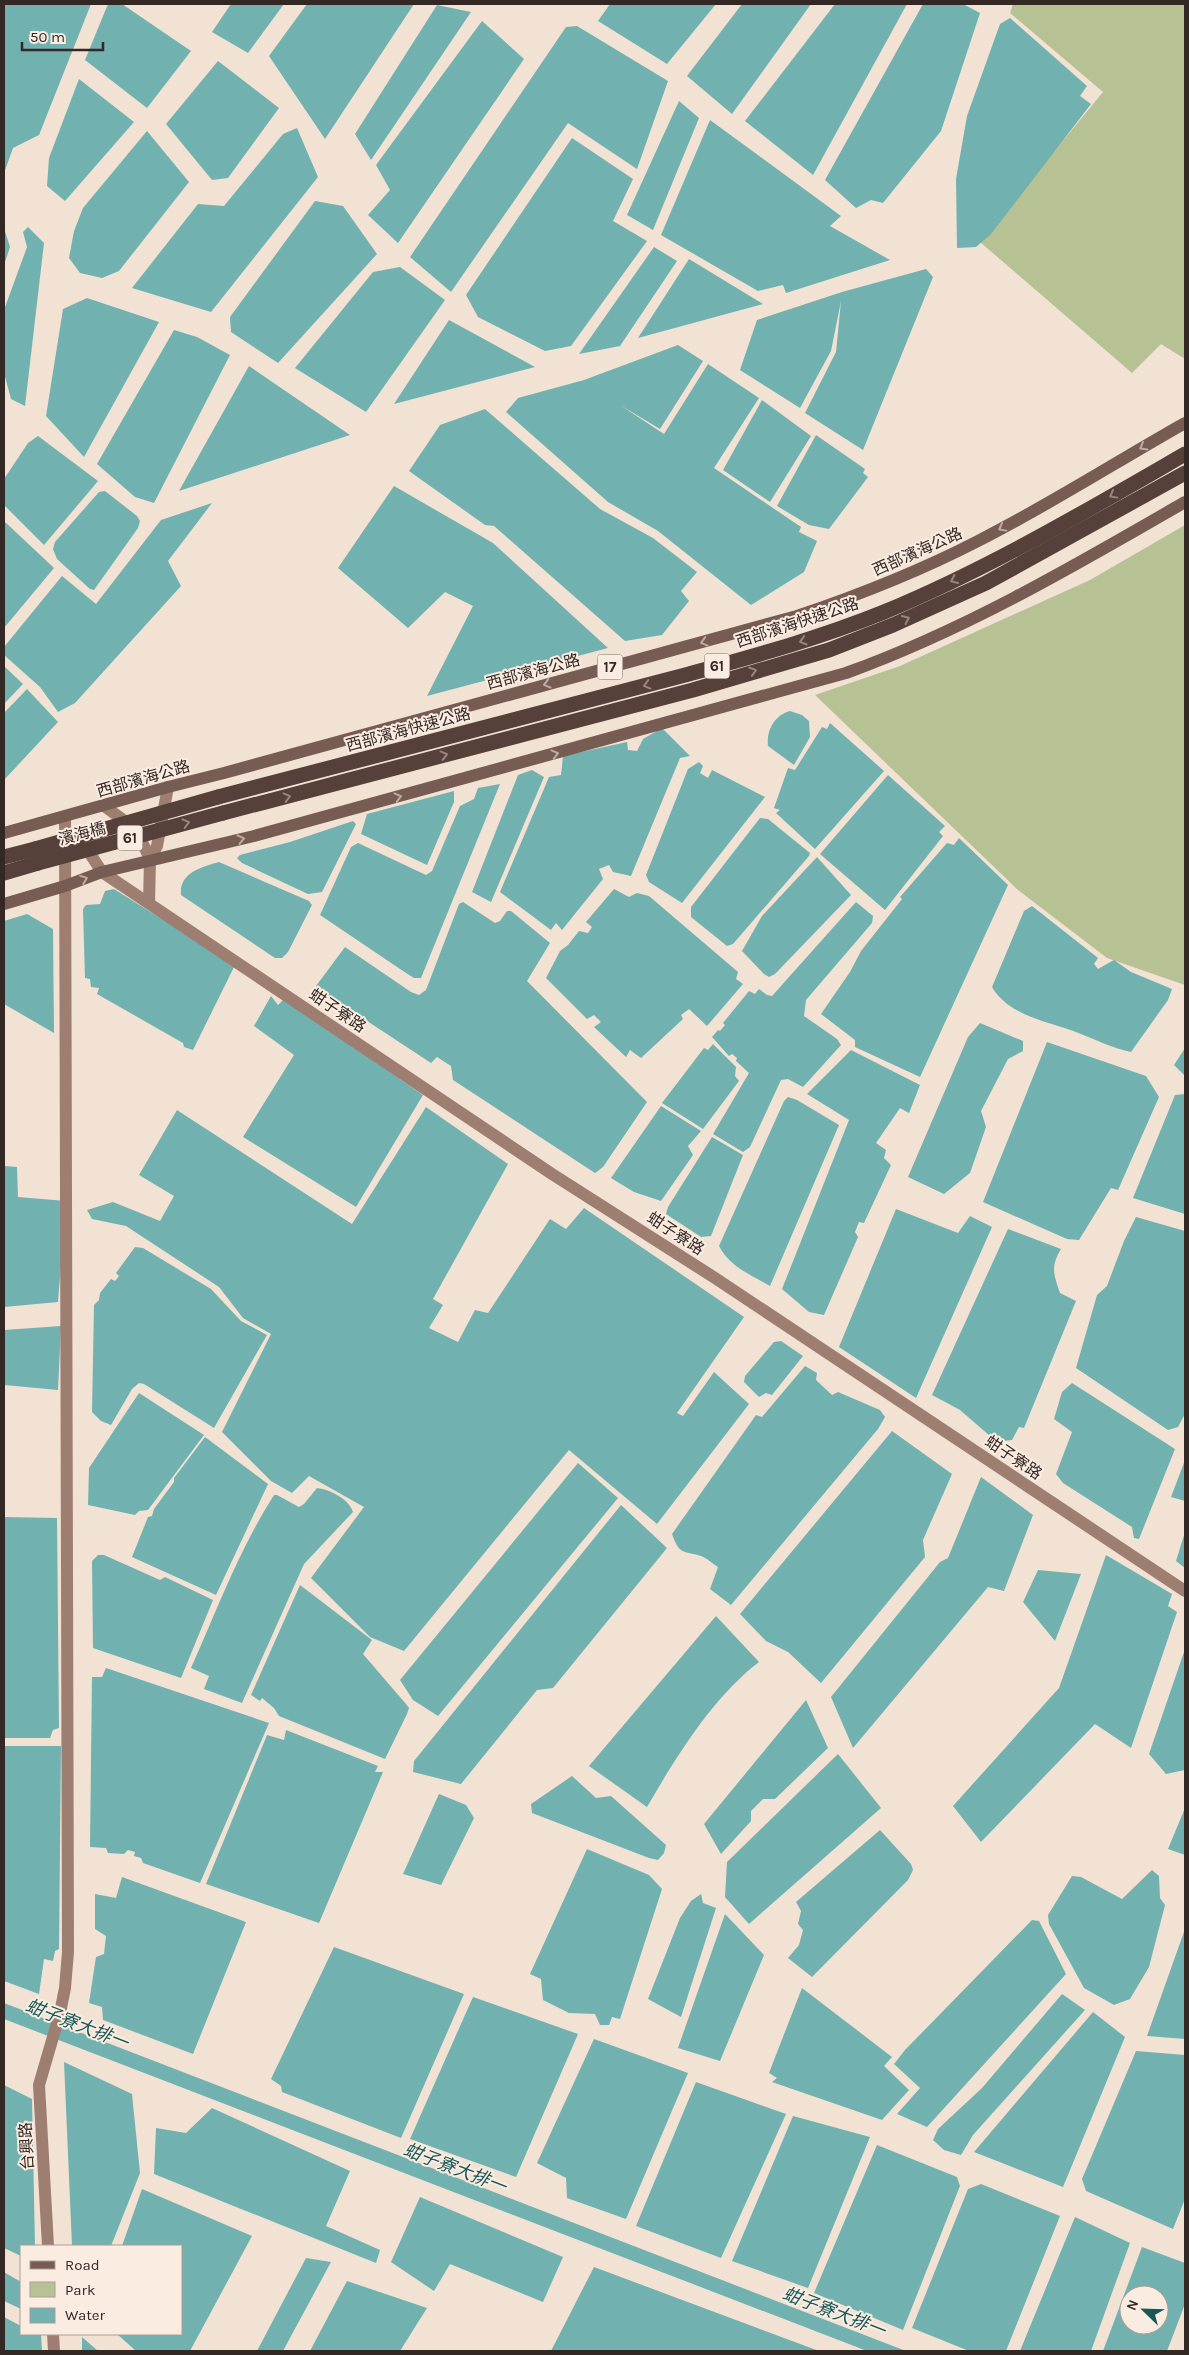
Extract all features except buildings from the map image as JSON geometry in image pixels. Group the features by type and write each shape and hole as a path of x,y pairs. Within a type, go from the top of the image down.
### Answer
{"highway":[{"name":"西部濱海快速公路","path":"218,797 689,674 765,653 853,624 979,568 1185,454"},
{"name":"西部濱海快速公路","path":"223,813 693,690 829,650 893,625 986,583 1185,473"},
{"name":"濱海橋","path":"36,856 218,797"},
{"name":"濱海橋","path":"36,856 223,813"},
{"name":"61","path":"4,857 36,856"},
{"name":"61","path":"4,873 36,856"}],"main road":[{"name":"西部濱海公路","path":"4,833 797,616 847,599 923,568 979,540 1185,423"},
{"path":"4,904 65,886 102,872 273,831 846,673 901,653 986,611 1084,560 1185,502"}],"street":[{"path":"148,903 150,859 157,846 168,787"},
{"path":"104,806 136,829 150,859"},
{"path":"65,817 102,872"},
{"name":"台興路","path":"48,2245 39,2085 60,2013 65,1988 68,1952 65,817"},
{"name":"蚶子寮路","path":"102,872 552,1174 746,1298 1185,1591"},
{"path":"53,2335 54,2351"}],"green space":[{"path":"1013,4 1185,4 1185,359 1161,344 1132,373 980,242 1103,92 1010,13"},
{"path":"1185,525 1185,985 1107,958 1018,890 815,695 900,666 1090,580"}],"water":[{"path":"4,4 91,4 39,135 13,148 4,173"},
{"path":"108,4 122,4 191,51 147,108 85,60"},
{"path":"231,4 284,4 248,53 212,32"},
{"path":"307,4 414,4 325,139 269,56"},
{"path":"610,4 716,4 667,64 598,21"},
{"path":"742,4 811,4 732,114 687,76"},
{"path":"835,4 907,4 813,175 745,121"},
{"path":"923,4 963,4 980,13 941,131 883,203 871,200 856,208 825,180"},
{"path":"437,5 471,12 371,160 355,134"},
{"path":"1010,18 1087,86 1080,96 1091,104 991,234 976,247 957,248 956,179 967,116 1000,24"},
{"path":"482,21 524,59 398,243 368,215 390,190 376,165"},
{"path":"577,26 668,81 637,169 568,123 451,292 410,257 566,27"},
{"path":"218,61 279,108 228,178 212,180 166,124"},
{"path":"79,79 134,122 65,201 47,186 49,158"},
{"path":"679,101 699,118 653,230 627,215"},
{"path":"710,120 841,216 830,226 890,260 786,293 783,285 758,291 661,235"},
{"path":"297,128 318,177 211,312 132,288 198,204 224,206 283,134"},
{"path":"147,131 189,182 119,271 102,278 80,273 69,258 74,231 83,208"},
{"path":"572,138 633,179 613,221 647,241 571,346 545,351 478,317 466,295"},
{"path":"315,201 343,206 377,254 278,363 231,332 230,317"},
{"path":"28,227 44,243 25,406 11,399 4,373 4,310 27,247 23,232"},
{"path":"4,228 10,247 4,265"},
{"path":"654,247 677,261 620,346 579,354"},
{"path":"689,259 763,304 638,338"},
{"path":"400,267 445,300 366,412 295,368 373,272"},
{"path":"926,269 933,277 863,450 805,413 836,352 841,301 831,351 800,408 740,370 757,320 842,292"},
{"path":"87,298 159,322 84,457 46,416 63,309"},
{"path":"449,320 535,367 394,404"},
{"path":"174,330 197,337 230,355 154,503 135,497 97,464"},
{"path":"678,345 703,361 660,429 620,405 664,434 708,364 759,398 714,468 801,527 799,532 817,541 804,572 751,605 658,531 608,502 506,412 518,398 584,380"},
{"path":"249,366 350,435 179,491"},
{"path":"762,400 811,436 770,502 723,470"},
{"path":"485,409 600,509 653,538 697,572 681,591 689,601 662,635 625,641 494,526 485,525 409,471 440,425"},
{"path":"816,435 865,469 863,473 868,477 829,529 809,525 777,506"},
{"path":"38,436 98,481 44,545 4,505 4,479 28,443"},
{"path":"394,486 493,543 608,648 427,696 473,606 445,592 408,628 338,568"},
{"path":"105,491 137,516 140,521 138,528 94,590 90,589 57,559 53,549 55,542 99,492"},
{"path":"212,503 168,561 181,586 75,703 58,712 40,687 4,655 4,647 62,576 96,604 161,520"},
{"path":"4,521 54,568 4,628"},
{"path":"4,666 23,684 4,704"},
{"path":"27,689 58,722 4,780 4,713"},
{"path":"790,711 802,715 809,721 810,737 794,765 768,746 768,734 773,724 780,716"},
{"path":"830,723 884,771 815,849 776,813 780,810 774,808 788,768 795,770 822,727 827,729"},
{"path":"662,728 690,756 680,758 631,876 613,872 609,865 599,869 603,879 562,930 556,923 551,930 500,892 549,777 561,775 563,756 627,742 628,750 637,751 643,739"},
{"path":"699,762 703,766 700,773 708,778 712,770 765,797 682,903 649,882 646,875 688,769"},
{"path":"532,770 544,777 491,902 472,892 518,775"},
{"path":"888,775 945,826 939,832 943,836 885,910 820,854"},
{"path":"500,784 421,978 414,978 320,915 351,847 358,843 426,875 432,871 460,806 474,799 478,788"},
{"path":"454,791 454,802 427,865 361,834 367,814"},
{"path":"760,818 768,819 810,853 733,944 727,946 691,917 691,907"},
{"path":"353,821 356,824 322,892 308,894 242,863 237,858 240,855 290,842"},
{"path":"959,838 1008,885 920,1077 855,1047 855,1040 821,1014 850,972 861,951 902,899 900,897 947,843 954,845"},
{"path":"817,857 851,895 775,974 769,977 742,951 762,916"},
{"path":"219,862 309,901 312,905 288,952 282,958 275,958 181,895 181,887 187,876 205,866"},
{"path":"114,889 235,965 193,1050 184,1047 183,1043 97,994 99,988 91,987 90,979 85,978 83,909 86,905 100,904 105,891"},
{"path":"614,889 629,897 637,893 649,896 738,972 736,979 743,984 707,1026 689,1009 681,1015 683,1019 641,1058 630,1050 626,1057 594,1027 601,1022 594,1015 587,1019 546,978 560,951 568,945 579,931 588,933 592,927 586,922"},
{"path":"463,902 495,923 500,921 507,911 511,911 550,943 527,981 647,1102 603,1167 595,1173 453,1080 451,1066 437,1057 431,1063 316,986 345,947 411,992 419,995 426,990 459,904"},
{"path":"856,902 873,916 872,923 806,1000 804,1016 837,1039 841,1045 803,1087 788,1079 781,1080 750,1147 743,1152 713,1134 749,1073 736,1061 737,1058 732,1054 729,1056 712,1037 725,1025 723,1023 749,991 755,994 759,989 772,996"},
{"path":"1032,906 1098,958 1094,964 1098,969 1114,960 1131,972 1172,989 1168,1000 1131,1052 1110,1046 1018,1011 999,997 992,987 1024,911"},
{"path":"27,914 53,929 54,1033 4,1004 4,921"},
{"path":"271,996 278,1005 284,999 423,1095 356,1207 243,1137 294,1055 254,1026"},
{"path":"980,1023 1023,1041 1023,1051 1008,1059 981,1111 986,1127 970,1173 944,1194 908,1177 968,1037"},
{"path":"1047,1042 1146,1076 1159,1097 1118,1190 1111,1188 1079,1240 1067,1239 983,1202"},
{"path":"713,1044 736,1067 735,1076 739,1081 703,1129 662,1103 704,1048 708,1050"},
{"path":"1185,1048 1185,1076 1174,1065"},
{"path":"851,1050 920,1085 909,1113 900,1108 876,1143 886,1150 884,1158 891,1165 864,1223 859,1222 855,1232 858,1237 824,1315 809,1312 782,1289 849,1120 807,1094"},
{"path":"1185,1094 1185,1214 1133,1198 1175,1095"},
{"path":"788,1097 797,1100 839,1125 770,1286 735,1265 719,1246 784,1101"},
{"path":"661,1106 701,1131 688,1146 693,1155 661,1201 634,1192 611,1178"},
{"path":"426,1107 508,1164 433,1299 443,1305 429,1328 458,1342 475,1310 488,1313 550,1219 566,1229 584,1208 744,1317 677,1413 683,1416 714,1372 749,1404 657,1524 569,1450 404,1651 370,1637 311,1578 364,1507 309,1476 292,1493 271,1481 222,1432 271,1334 243,1318 219,1287 126,1226 92,1219 87,1210 113,1202 160,1221 174,1196 139,1175 177,1110 352,1224"},
{"path":"712,1137 743,1155 711,1236 701,1237 666,1214 668,1207"},
{"path":"4,1166 17,1167 18,1197 66,1201 58,1302 4,1307"},
{"path":"896,1209 958,1233 970,1216 992,1227 916,1398 839,1347"},
{"path":"1136,1217 1185,1231 1185,1414 1178,1427 1168,1430 1076,1368 1097,1295 1107,1286 1124,1241"},
{"path":"1008,1229 1061,1249 1054,1266 1056,1281 1060,1293 1076,1301 1024,1428 1019,1427 1012,1440 1003,1441 990,1436 960,1410 932,1395"},
{"path":"135,1247 143,1248 211,1289 241,1321 267,1335 214,1428 144,1384 139,1383 132,1389 111,1425 101,1421 92,1412 94,1305 99,1300 100,1293 111,1279 115,1281 119,1276 116,1273"},
{"path":"61,1326 58,1390 4,1385 4,1330"},
{"path":"781,1341 803,1356 772,1395 766,1393 759,1397 744,1382 745,1376 774,1342"},
{"path":"805,1366 817,1373 816,1380 832,1395 838,1392 880,1410 885,1417 878,1429 731,1605 710,1589 718,1567 703,1557 680,1549 672,1534 756,1415 762,1417"},
{"path":"1072,1383 1175,1449 1139,1539 1134,1538 1132,1527 1063,1483 1056,1474 1072,1432 1054,1419 1062,1392"},
{"path":"139,1393 204,1435 148,1510 139,1511 135,1515 88,1505 89,1468"},
{"path":"892,1431 952,1474 923,1540 925,1557 821,1683 788,1652 766,1641 740,1614"},
{"path":"205,1437 268,1484 216,1595 132,1557 148,1517 152,1516 154,1509 174,1482 174,1478"},
{"path":"1185,1460 1185,1501 1171,1497"},
{"path":"578,1463 618,1498 438,1716 413,1700 400,1680"},
{"path":"981,1477 1033,1515 1004,1591 988,1587 853,1748 831,1697 940,1562 948,1558"},
{"path":"317,1488 344,1499 353,1512 304,1564 242,1703 204,1689 209,1676 191,1668 250,1536 274,1495 299,1507 304,1504"},
{"path":"621,1505 667,1548 553,1688 537,1690 461,1784 413,1772 414,1761"},
{"path":"4,1517 57,1518 59,1728 53,1730 50,1738 4,1738"},
{"path":"1185,1532 1185,1568 1176,1561"},
{"path":"98,1555 104,1555 160,1580 165,1577 213,1600 181,1678 93,1648 92,1561"},
{"path":"1106,1555 1172,1594 1168,1606 1177,1612 1131,1748 1095,1724 981,1842 953,1806 1059,1688"},
{"path":"1038,1570 1081,1574 1055,1641 1023,1602"},
{"path":"300,1585 372,1640 363,1654 409,1708 385,1759 279,1716 274,1708 262,1698 260,1701 251,1695"},
{"path":"716,1616 759,1662 726,1692 711,1710 683,1748 647,1807 589,1766"},
{"path":"1185,1649 1185,1770 1166,1774 1149,1754"},
{"path":"106,1668 269,1723 200,1883 143,1863 141,1858 134,1856 135,1852 128,1850 124,1854 108,1853 106,1848 90,1847 92,1677 102,1677"},
{"path":"806,1700 828,1748 775,1799 763,1799 751,1811 751,1821 721,1854 704,1824"},
{"path":"286,1730 378,1766 375,1772 383,1772 319,1923 206,1884 267,1735 284,1740"},
{"path":"4,1746 61,1746 59,1949 55,1951 53,1961 44,1959 39,1994 4,1981"},
{"path":"838,1754 881,1808 749,1924 725,1897 727,1862"},
{"path":"572,1776 596,1798 611,1796 666,1845 664,1853 658,1860 532,1813 531,1804"},
{"path":"439,1794 466,1805 474,1818 441,1885 403,1874"},
{"path":"1185,1808 1185,1855 1168,1849"},
{"path":"880,1830 911,1864 913,1870 908,1880 812,1977 788,1958 799,1945 803,1930 798,1924 801,1911 796,1902"},
{"path":"587,1849 649,1875 662,1889 620,2019 612,2017 609,2025 600,2025 595,2014 569,2013 543,2000 541,1979 530,1974"},
{"path":"1152,1870 1159,1876 1160,1898 1165,1905 1149,1967 1130,1999 1114,2005 1084,1988 1049,1924 1048,1915 1072,1876 1081,1877 1122,1899"},
{"path":"122,1877 246,1922 193,2054 103,2020 102,2007 89,2003 96,1957 104,1954 106,1936 95,1929 95,1894 116,1898"},
{"path":"701,1894 703,1903 716,1908 681,2017 648,1999 680,1918 691,1901"},
{"path":"725,1914 764,1955 720,2061 678,2048"},
{"path":"1032,1920 1039,1921 1066,1974 927,2127 897,2114 920,2088 894,2064 905,2050"},
{"path":"1185,1929 1185,2039 1147,2036"},
{"path":"334,1947 464,1994 401,2138 282,2092 281,2086 271,2079"},
{"path":"802,1988 892,2057 884,2066 909,2090 882,2120 772,2082 777,2078 769,2073"},
{"path":"1062,1994 1085,2010 973,2135 961,2155 944,2150 933,2140 938,2129 982,2088"},
{"path":"473,1997 578,2034 516,2177 410,2139"},
{"path":"4,2003 906,2351 867,2351 4,2019"},
{"path":"1093,2012 1125,2037 1063,2187 974,2152"},
{"path":"594,2039 688,2073 626,2219 567,2198 566,2178 537,2163"},
{"path":"1136,2051 1185,2055 1185,2199 1173,2229 1086,2191 1082,2179"},
{"path":"64,2062 132,2094 140,2173 111,2245 72,2245"},
{"path":"696,2082 786,2114 721,2258 636,2226"},
{"path":"4,2085 32,2099 35,2245 20,2245 20,2256 4,2248"},
{"path":"212,2108 350,2171 326,2226 380,2250 376,2263 154,2174 156,2128 186,2133"},
{"path":"793,2116 870,2137 808,2288 732,2261"},
{"path":"877,2145 957,2177 960,2186 903,2330 814,2293"},
{"path":"981,2184 1060,2216 1006,2351 969,2351 912,2328 968,2189"},
{"path":"142,2189 252,2236 190,2351 136,2351 118,2335 182,2335 182,2245 122,2245"},
{"path":"420,2197 563,2257 543,2302 450,2264 434,2291 391,2262"},
{"path":"1075,2217 1130,2243 1091,2351 1020,2351"},
{"path":"1142,2247 1185,2263 1185,2304 1167,2351 1103,2351 1119,2308 1119,2335 1169,2335 1169,2285 1128,2285"},
{"path":"306,2258 331,2262 283,2351 257,2351"},
{"path":"594,2267 819,2351 551,2351"},
{"path":"4,2272 20,2281 20,2309 4,2301"},
{"path":"347,2281 427,2308 400,2351 310,2351"},
{"path":"4,2317 20,2325 20,2335 41,2335 42,2351 4,2351"},
{"path":"82,2337 98,2351 82,2351"}],"water label":[{"name":"蚶子寮大排一","path":"77,2024"},
{"name":"蚶子寮大排一","path":"455,2168"},
{"name":"蚶子寮大排一","path":"834,2312"}]}
